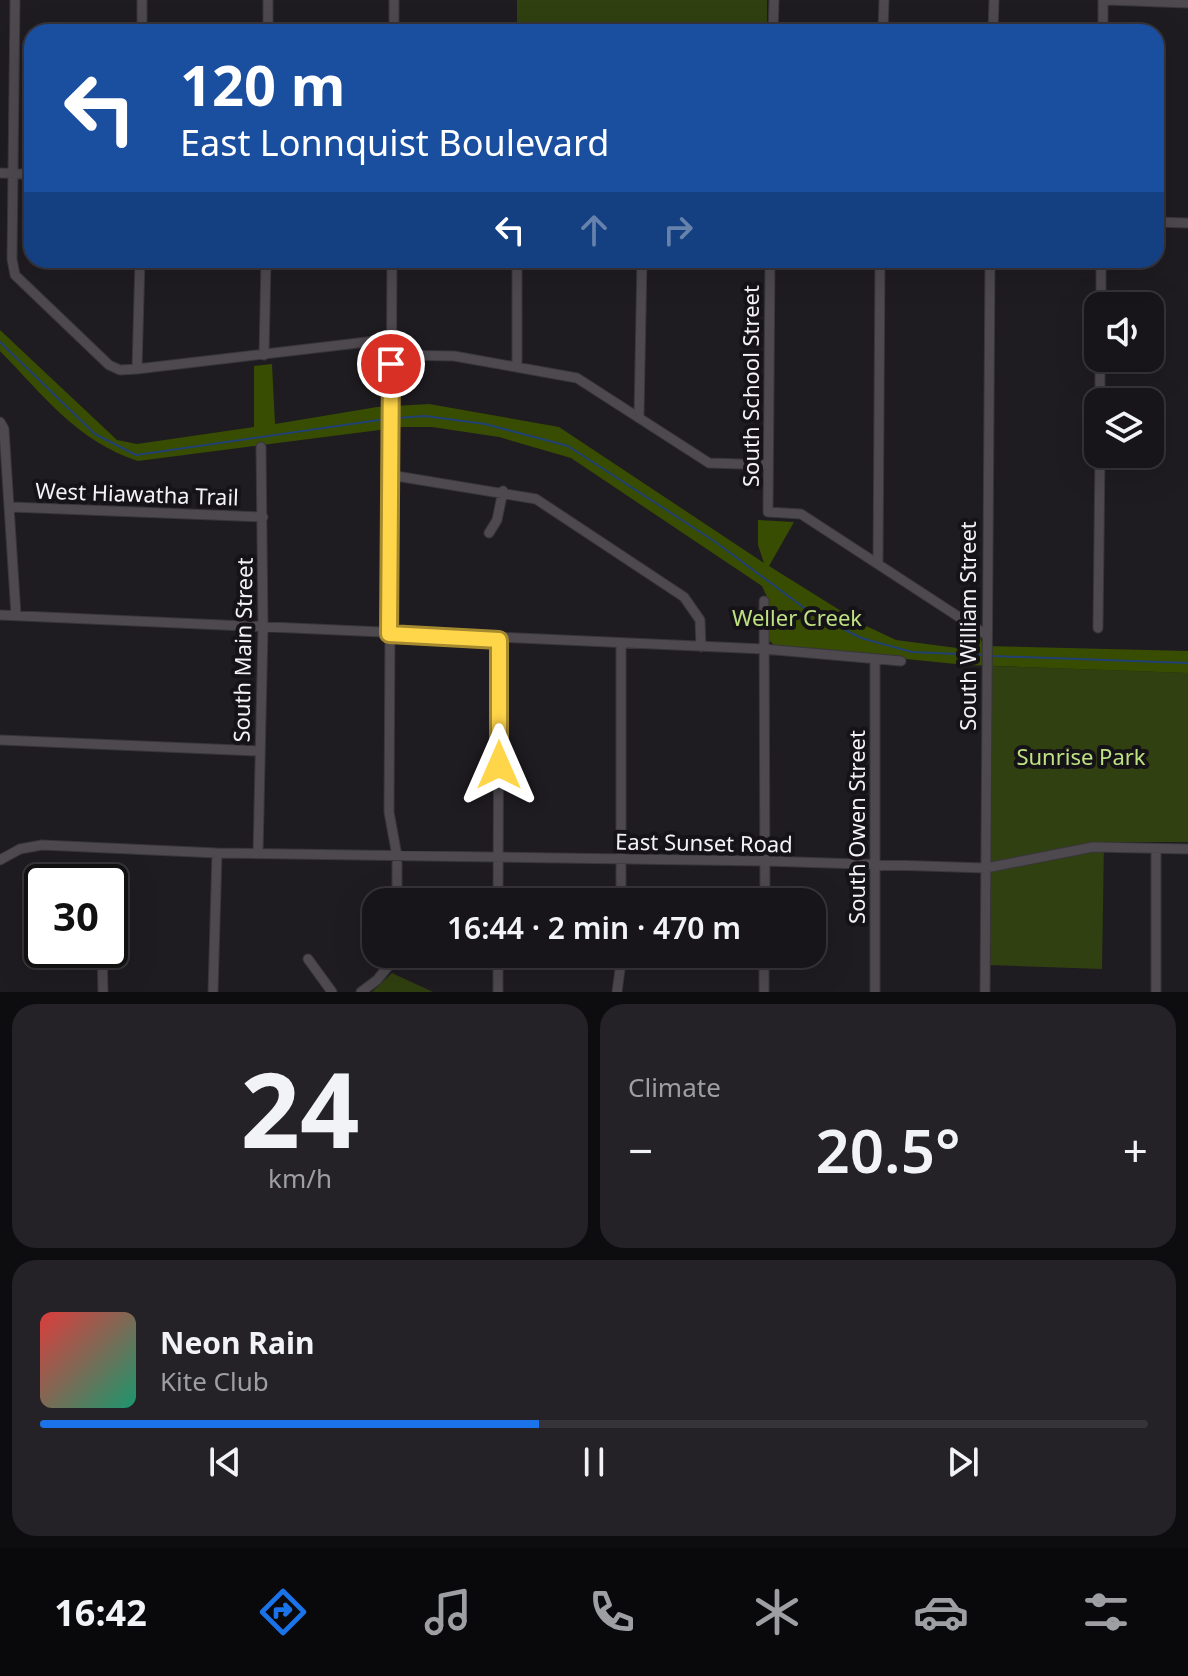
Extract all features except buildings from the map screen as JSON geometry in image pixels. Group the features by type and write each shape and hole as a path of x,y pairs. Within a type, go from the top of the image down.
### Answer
{"street":[{"path":"15,0 12,259 15,275 109,365 120,370 137,369 392,339"},
{"path":"142,0 142,24"},
{"path":"268,0 268,24"},
{"path":"394,0 394,24"},
{"path":"773,24 774,0"},
{"path":"883,24 884,0"},
{"path":"993,24 994,0"},
{"path":"1104,24 1105,0 1188,3"},
{"path":"0,173 24,174"},
{"path":"1164,222 1188,223"},
{"path":"137,369 140,268"},
{"path":"264,355 266,268"},
{"path":"392,268 389,812 397,856 397,888"},
{"path":"517,268 517,366"},
{"path":"639,415 642,268"},
{"name":"South School Street","path":"770,268 768,512 801,514 878,563"},
{"path":"880,268 878,563 985,634"},
{"name":"South William Street","path":"985,992 985,634 990,268"},
{"path":"1101,268 1101,292"},
{"path":"392,355 454,356 577,378 639,415 709,463 768,465"},
{"path":"0,422 4,429 11,507 16,615"},
{"name":"South Main Street","path":"258,854 263,628 261,447"},
{"path":"1098,628 1100,468"},
{"path":"390,475 503,491 536,499 684,597 700,620 701,647"},
{"path":"489,533 497,520 503,491"},
{"name":"West Hiawatha Trail","path":"11,507 263,517"},
{"path":"764,601 765,888"},
{"path":"0,615 499,640 764,649 901,661"},
{"path":"498,888 499,640"},
{"path":"621,645 621,888"},
{"name":"South Owen Street","path":"875,661 875,992"},
{"path":"0,740 259,751"},
{"name":"East Sunset Road","path":"0,860 20,849 42,845 258,854 765,861 986,868 1093,847 1188,849"},
{"path":"1156,849 1156,992"},
{"path":"213,992 217,853"},
{"path":"308,959 332,992"},
{"path":"102,968 103,992"},
{"path":"361,992 387,968"},
{"path":"498,968 498,992"},
{"path":"617,992 620,968"},
{"path":"764,968 764,992"}],"green space":[{"path":"517,0 767,0 767,24 517,24"},
{"name":"Weller Creek","path":"0,330 117,440 137,444 254,427 254,366 272,364 275,424 377,407 429,404 559,427 764,563 758,545 758,520 794,522 769,566 862,624 896,640 957,648 967,629 980,637 983,646 1188,651 1188,673 966,665 775,646 768,639 768,599 762,586 571,458 499,437 432,427 403,427 138,461 97,442 47,400 0,351"},
{"name":"Sunrise Park","path":"992,666 1188,673 1188,842 1104,842 1102,969 990,965"},
{"path":"392,973 433,992 372,992"}],"waterway":[{"name":"Weller Creek","path":"0,342 95,434 136,455 386,419"},
{"name":"Weller Creek","path":"396,418 425,416 485,424 568,446 714,541 807,610 861,638 912,652 982,655"},
{"name":"Weller Creek","path":"992,656 1188,663"}],"route":[{"path":"391,364 389,634 499,640 499,765"}]}
